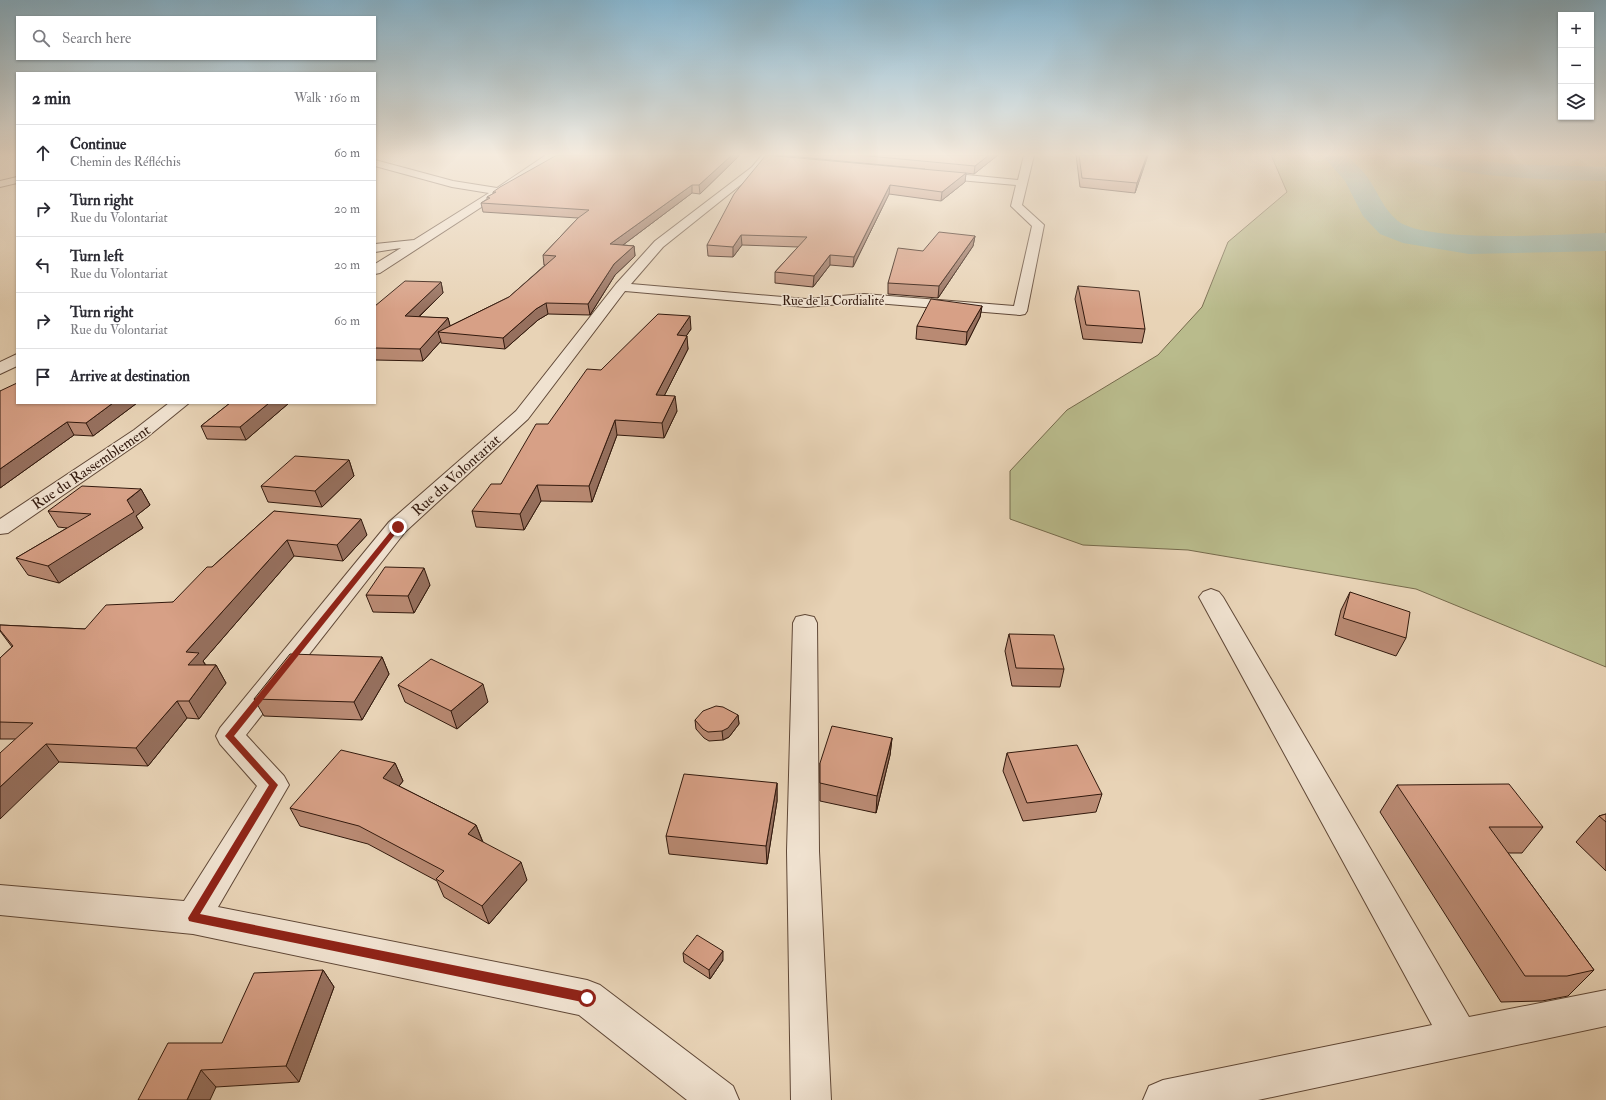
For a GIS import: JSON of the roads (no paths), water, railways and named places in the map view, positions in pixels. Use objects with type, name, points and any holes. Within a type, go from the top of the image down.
[{"type":"street","points":[[376,269],[475,206]]},
{"type":"street","name":"Rue du Volontariat","points":[[193,918],[274,785],[230,736],[398,527],[522,414],[620,287],[659,244],[708,206]]},
{"type":"street","name":"Rue de la Cordialité","points":[[620,287],[806,303],[864,298],[1020,311],[1038,225],[1016,206]]},
{"type":"street","points":[[376,248],[418,242]]},
{"type":"street","points":[[0,369],[16,360]]},
{"type":"street","name":"Rue du Rassemblement","points":[[0,528],[140,434],[179,404]]},
{"type":"street","points":[[1211,597],[1460,1038]]},
{"type":"street","points":[[805,623],[803,851],[811,1100]]},
{"type":"street","points":[[0,900],[193,918],[587,998],[719,1100]]},
{"type":"street","points":[[1163,1100],[1606,1008]]},
{"type":"waterway","points":[[1370,206],[1390,228],[1413,237],[1469,245],[1606,242]]}]
